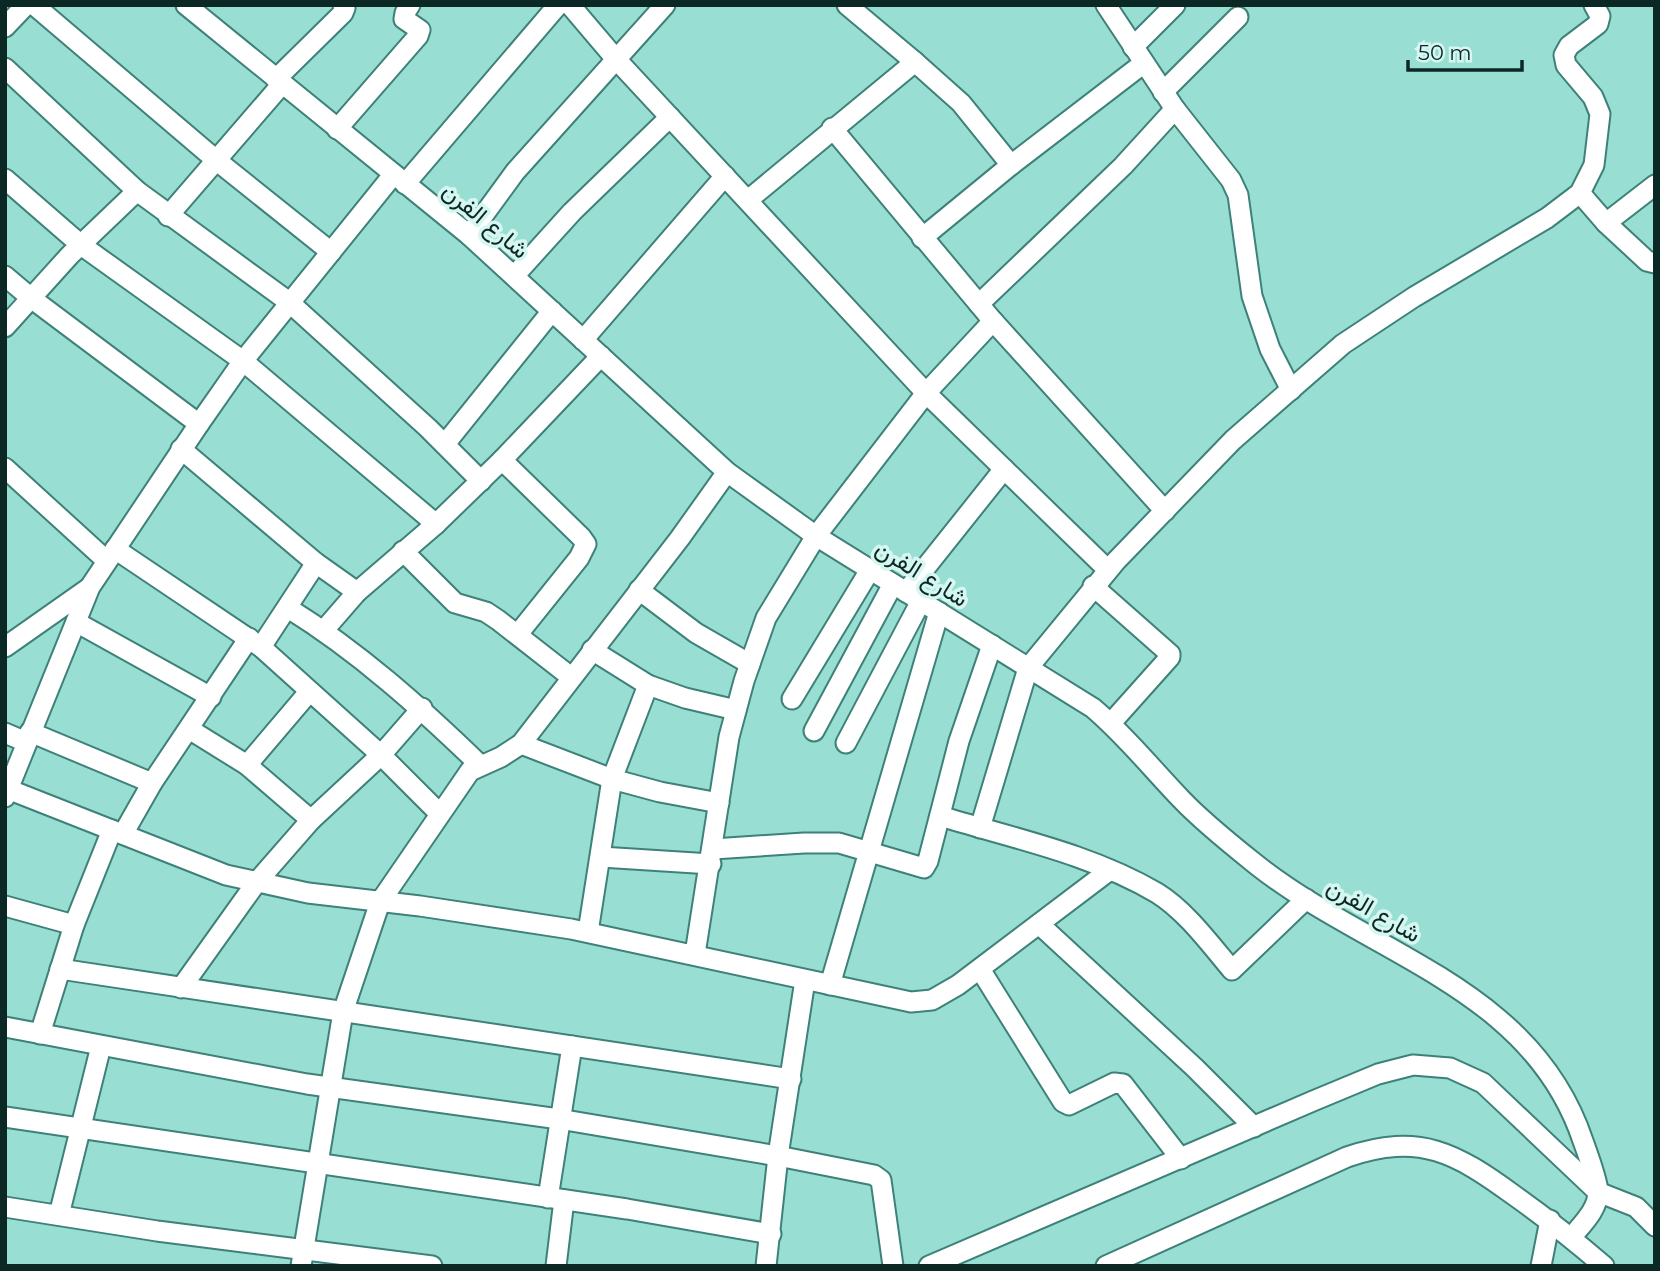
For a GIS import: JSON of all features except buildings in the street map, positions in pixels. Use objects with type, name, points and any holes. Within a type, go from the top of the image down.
[{"type":"street","points":[[5,27],[26,5]]},
{"type":"street","points":[[34,5],[216,160],[331,252]]},
{"type":"street","name":"شارع الفرن","points":[[186,5],[468,235],[727,472],[816,536],[1074,695],[1111,723],[1184,803],[1257,865],[1306,899],[1468,995],[1511,1029],[1542,1063],[1566,1101],[1581,1135],[1598,1192]]},
{"type":"street","points":[[168,216],[279,82],[342,13],[345,8],[343,5]]},
{"type":"street","points":[[337,129],[420,34],[418,29],[404,19],[411,5]]},
{"type":"street","points":[[558,5],[331,252],[243,361],[198,424],[90,587],[6,791],[226,875],[256,883],[588,932],[911,1002],[932,1000],[958,985],[1110,870]]},
{"type":"street","points":[[570,5],[615,58],[926,393],[1108,570]]},
{"type":"street","points":[[468,235],[514,172],[665,5]]},
{"type":"street","points":[[846,5],[915,62],[973,116],[1011,165]]},
{"type":"street","points":[[1106,5],[1175,109],[1231,180],[1238,195],[1252,296],[1270,349],[1291,390]]},
{"type":"street","points":[[922,238],[1138,55],[1175,5]]},
{"type":"street","points":[[980,828],[1027,668],[1108,570],[1233,440],[1343,344],[1535,225],[1580,193],[1594,165],[1600,114],[1593,97],[1566,65],[1564,55],[1569,46],[1598,24],[1600,16],[1594,5]]},
{"type":"street","points":[[1163,92],[1238,17]]},
{"type":"street","points":[[748,200],[915,62]]},
{"type":"street","points":[[5,68],[137,191],[289,302],[445,444],[481,481]]},
{"type":"street","points":[[979,304],[1123,166],[1175,109]]},
{"type":"street","points":[[514,276],[572,212],[670,117]]},
{"type":"street","points":[[832,128],[993,321],[1164,511]]},
{"type":"street","points":[[583,340],[725,176]]},
{"type":"street","points":[[5,179],[81,245],[243,361],[436,524]]},
{"type":"street","points":[[1606,223],[1655,186]]},
{"type":"street","points":[[5,327],[81,245],[137,191]]},
{"type":"street","points":[[1580,193],[1606,223],[1647,261],[1655,263]]},
{"type":"street","points":[[6,277],[198,424]]},
{"type":"street","points":[[445,444],[552,311]]},
{"type":"street","points":[[695,954],[729,737],[766,618],[816,536],[926,393],[993,321]]},
{"type":"street","points":[[324,630],[358,592],[481,481],[601,356]]},
{"type":"street","points":[[181,449],[316,563],[358,592]]},
{"type":"street","points":[[502,460],[586,544],[579,558],[518,634]]},
{"type":"street","points":[[5,468],[111,555],[255,643],[381,755],[439,813]]},
{"type":"street","points":[[814,731],[907,592],[1004,469]]},
{"type":"street","points":[[301,1258],[343,1012],[380,902],[470,771],[501,757],[521,744],[680,538],[727,472]]},
{"type":"street","points":[[403,551],[454,603],[486,612],[571,677]]},
{"type":"street","points":[[40,1034],[74,925],[117,832],[211,697],[288,608],[316,563]]},
{"type":"street","points":[[792,699],[870,570]]},
{"type":"street","points":[[1093,586],[1170,654],[1111,723]]},
{"type":"street","points":[[5,647],[90,587]]},
{"type":"street","points":[[639,590],[695,633],[750,664]]},
{"type":"street","points":[[846,743],[907,592]]},
{"type":"street","points":[[288,608],[324,630],[422,708],[480,765]]},
{"type":"street","points":[[830,985],[939,612]]},
{"type":"street","points":[[76,622],[211,697]]},
{"type":"street","points":[[601,857],[712,856],[826,842],[924,868],[959,741],[992,645]]},
{"type":"street","points":[[592,650],[648,685],[685,698],[736,710]]},
{"type":"street","points":[[588,932],[612,779],[648,685]]},
{"type":"street","points":[[247,765],[309,692]]},
{"type":"street","points":[[181,988],[256,883],[311,820],[381,755],[422,708]]},
{"type":"street","points":[[189,729],[247,765],[311,820]]},
{"type":"street","points":[[5,733],[28,737],[152,783]]},
{"type":"street","points":[[521,744],[612,779],[660,792],[719,803]]},
{"type":"street","points":[[940,816],[1076,857],[1110,870],[1158,894],[1190,923],[1232,970],[1306,899]]},
{"type":"street","points":[[5,906],[74,925]]},
{"type":"street","points":[[1039,924],[1254,1127]]},
{"type":"street","points":[[60,969],[791,1079]]},
{"type":"street","points":[[980,969],[1063,1102],[1069,1105],[1114,1083],[1123,1084],[1181,1158]]},
{"type":"street","points":[[766,1266],[778,1156],[805,980]]},
{"type":"street","points":[[5,1027],[331,1087],[559,1119],[778,1156],[879,1177],[893,1266]]},
{"type":"street","points":[[59,1216],[101,1046]]},
{"type":"street","points":[[556,1266],[559,1119],[572,1046]]},
{"type":"street","points":[[929,1266],[1395,1069],[1432,1065],[1450,1068],[1475,1079],[1497,1095],[1598,1192],[1636,1207],[1655,1226]]},
{"type":"street","points":[[5,1117],[556,1199],[771,1234]]},
{"type":"street","points":[[1106,1266],[1347,1157],[1393,1146],[1416,1146],[1440,1151],[1482,1171],[1550,1220],[1604,1266]]},
{"type":"street","points":[[1571,1238],[1592,1211],[1598,1192]]},
{"type":"street","points":[[5,1207],[157,1231],[301,1258],[432,1266]]},
{"type":"street","points":[[1541,1266],[1550,1220]]}]
